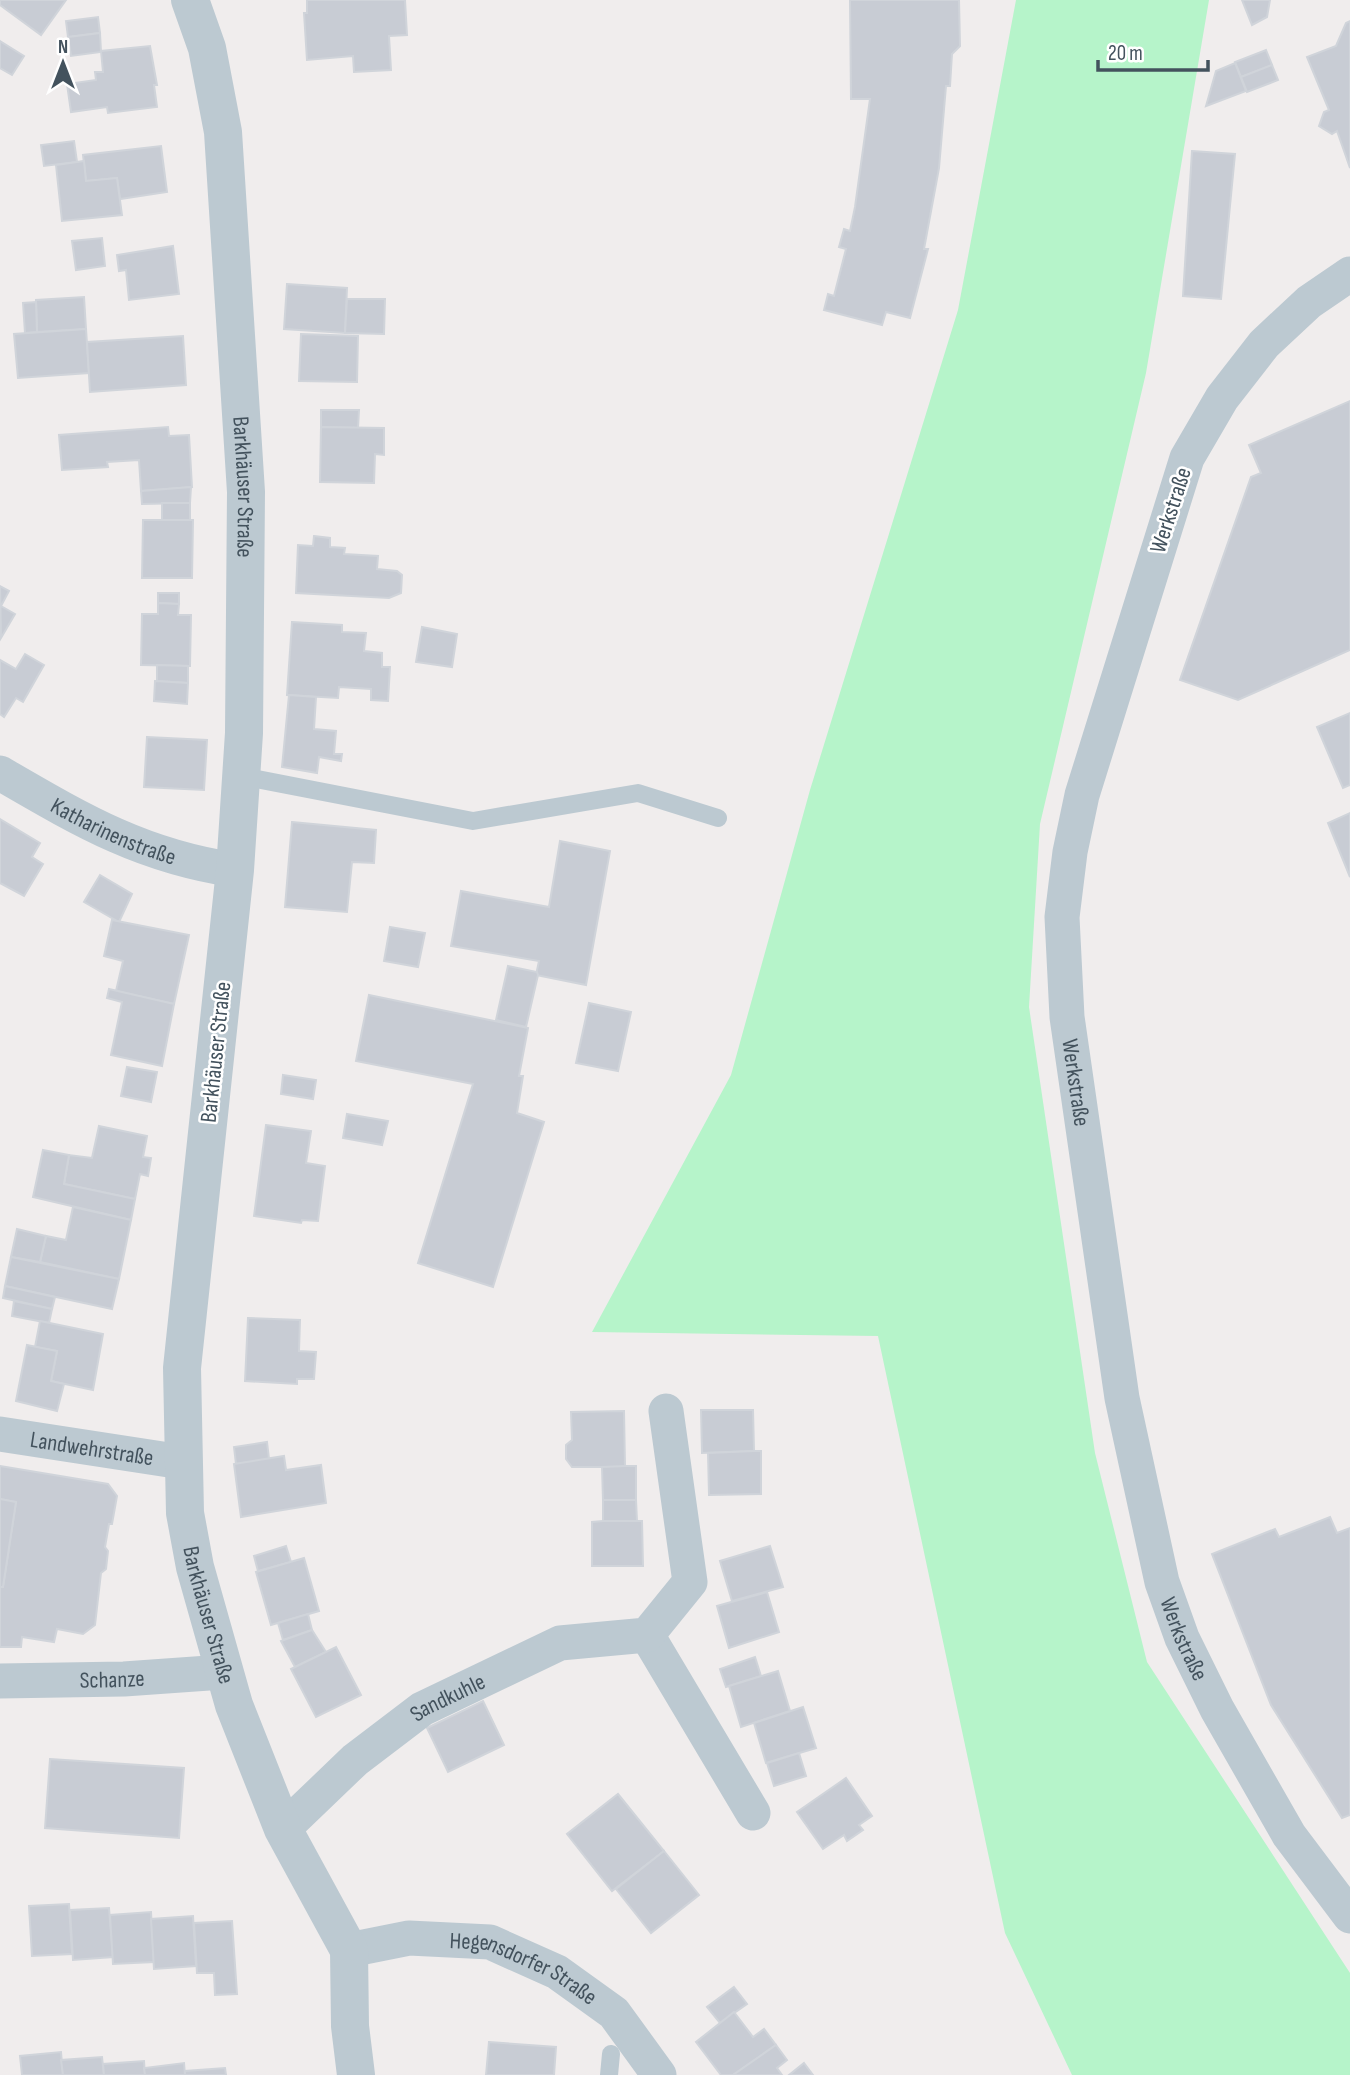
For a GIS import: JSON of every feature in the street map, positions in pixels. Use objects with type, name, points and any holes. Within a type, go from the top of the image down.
[{"type":"street","name":"Barkhäuser Straße","points":[[190,0],[207,48],[223,132],[246,492],[244,733],[235,870],[182,1368],[185,1513],[195,1567],[223,1672],[283,1829],[349,1950],[350,2026],[356,2075]]},
{"type":"street","name":"Werkstraße","points":[[1350,274],[1309,302],[1264,344],[1222,398],[1187,458],[1082,795],[1065,891],[1062,965],[1078,1098],[1122,1398],[1162,1582],[1182,1638],[1217,1709],[1289,1835],[1350,1916]]},
{"type":"street","name":"Katharinenstraße","points":[[0,773],[131,845],[169,858],[235,870]]},
{"type":"street","points":[[666,1411],[690,1582],[647,1635],[753,1813]]},
{"type":"street","name":"Landwehrstraße","points":[[0,1434],[182,1462]]},
{"type":"street","name":"Sandkuhle","points":[[283,1829],[355,1760],[422,1709],[560,1643],[647,1635]]},
{"type":"street","name":"Schanze","points":[[0,1681],[124,1679],[223,1672]]},
{"type":"street","name":"Hegensdorfer Straße","points":[[349,1950],[409,1938],[490,1942],[557,1972],[614,2013],[659,2075]]},
{"type":"lane","points":[[241,776],[473,821],[638,793],[718,818]]},
{"type":"lane","points":[[609,2075],[611,2054]]},
{"type":"green space","points":[[1016,0],[1209,0],[1146,373],[1040,824],[1029,1007],[1095,1453],[1147,1662],[1350,1973],[1350,2075],[1072,2075],[1005,1933],[878,1336],[592,1332],[731,1075],[810,790],[958,310]]},
{"type":"building","points":[[0,0],[66,0],[41,35],[0,5]]},
{"type":"building","points":[[307,0],[405,0],[407,35],[389,36],[391,70],[354,72],[353,56],[307,60],[304,13],[307,13]]},
{"type":"building","points":[[850,0],[959,0],[960,46],[952,54],[950,86],[946,86],[939,168],[924,249],[928,249],[910,318],[886,312],[882,325],[824,310],[828,294],[834,296],[846,249],[839,247],[844,229],[850,231],[870,99],[851,99]]},
{"type":"building","points":[[1242,0],[1270,0],[1267,17],[1252,25]]},
{"type":"building","points":[[98,17],[100,33],[68,37],[66,21]]},
{"type":"building","points":[[1350,21],[1350,168],[1337,131],[1332,134],[1319,126],[1324,112],[1329,110],[1307,57],[1336,46],[1346,23]]},
{"type":"building","points":[[100,33],[101,52],[71,56],[68,37]]},
{"type":"building","points":[[0,41],[24,56],[12,75],[0,68]]},
{"type":"building","points":[[150,46],[157,85],[154,85],[157,107],[108,113],[107,107],[71,112],[67,84],[96,80],[95,72],[103,72],[101,51]]},
{"type":"building","points":[[1266,50],[1272,65],[1241,77],[1235,62]]},
{"type":"building","points":[[1235,63],[1246,91],[1206,106],[1216,71]]},
{"type":"building","points":[[1272,65],[1278,80],[1247,92],[1241,77]]},
{"type":"building","points":[[74,141],[77,162],[44,166],[41,145]]},
{"type":"building","points":[[161,146],[167,192],[120,199],[117,178],[86,181],[83,155]]},
{"type":"building","points":[[1192,151],[1235,154],[1221,299],[1183,296]]},
{"type":"building","points":[[84,161],[86,181],[117,178],[122,215],[62,221],[56,165]]},
{"type":"building","points":[[102,238],[105,266],[76,270],[72,241]]},
{"type":"building","points":[[173,246],[179,294],[129,300],[126,270],[119,271],[117,255]]},
{"type":"building","points":[[287,284],[347,288],[345,333],[284,329]]},
{"type":"building","points":[[84,297],[86,329],[37,332],[36,300]]},
{"type":"building","points":[[347,299],[385,299],[384,334],[345,333]]},
{"type":"building","points":[[36,302],[37,332],[25,333],[23,303]]},
{"type":"building","points":[[86,329],[89,373],[18,378],[14,334]]},
{"type":"building","points":[[301,334],[358,336],[357,382],[299,381]]},
{"type":"building","points":[[183,336],[186,385],[90,392],[87,342]]},
{"type":"building","points":[[1350,401],[1350,650],[1238,700],[1180,680],[1251,477],[1261,473],[1249,445]]},
{"type":"building","points":[[321,410],[359,410],[358,428],[321,427]]},
{"type":"building","points":[[168,427],[169,436],[189,435],[192,487],[141,491],[139,460],[107,462],[108,467],[62,470],[59,435]]},
{"type":"building","points":[[321,427],[384,428],[384,455],[375,454],[374,483],[320,482]]},
{"type":"building","points":[[191,487],[190,503],[142,504],[141,491]]},
{"type":"building","points":[[162,503],[190,503],[190,520],[162,520]]},
{"type":"building","points":[[143,520],[193,520],[192,578],[142,578]]},
{"type":"building","points":[[314,536],[330,538],[330,547],[345,548],[344,554],[378,556],[377,569],[397,571],[402,575],[401,593],[389,598],[296,593],[298,545],[313,546]]},
{"type":"building","points":[[0,586],[9,591],[1,606],[15,614],[1,638]]},
{"type":"building","points":[[158,593],[179,593],[179,604],[158,603]]},
{"type":"building","points":[[158,603],[179,604],[178,615],[191,615],[190,666],[141,665],[142,614],[158,614]]},
{"type":"building","points":[[292,622],[342,625],[342,632],[366,633],[364,651],[382,653],[382,667],[390,667],[388,701],[371,700],[371,689],[339,687],[338,698],[287,695]]},
{"type":"building","points":[[422,627],[457,634],[452,667],[416,662]]},
{"type":"building","points":[[25,654],[44,665],[23,702],[16,698],[4,717],[0,714],[0,660],[16,669]]},
{"type":"building","points":[[157,665],[188,666],[188,683],[157,681]]},
{"type":"building","points":[[155,681],[188,683],[187,704],[154,701]]},
{"type":"building","points":[[289,695],[316,697],[314,729],[336,731],[334,754],[342,754],[341,761],[319,757],[317,773],[282,767]]},
{"type":"building","points":[[1350,713],[1350,785],[1343,788],[1317,727]]},
{"type":"building","points":[[147,737],[207,740],[204,790],[144,787]]},
{"type":"building","points":[[1350,813],[1350,877],[1328,823]]},
{"type":"building","points":[[0,819],[40,843],[32,857],[43,864],[24,896],[0,883]]},
{"type":"building","points":[[292,822],[376,830],[374,863],[352,862],[347,912],[285,907]]},
{"type":"building","points":[[560,841],[610,851],[586,985],[536,975],[539,961],[451,946],[461,891],[549,907]]},
{"type":"building","points":[[100,875],[132,894],[119,922],[84,902]]},
{"type":"building","points":[[112,920],[189,935],[174,1004],[116,991],[123,961],[104,956]]},
{"type":"building","points":[[390,927],[425,933],[418,967],[384,961]]},
{"type":"building","points":[[508,966],[537,972],[538,975],[526,1027],[496,1020]]},
{"type":"building","points":[[109,989],[174,1004],[162,1066],[111,1055],[122,1002],[107,998]]},
{"type":"building","points":[[369,995],[528,1028],[519,1076],[523,1076],[517,1113],[544,1122],[493,1287],[418,1263],[473,1084],[356,1061]]},
{"type":"building","points":[[589,1003],[631,1012],[618,1071],[576,1063]]},
{"type":"building","points":[[127,1067],[157,1072],[151,1102],[121,1096]]},
{"type":"building","points":[[283,1075],[316,1080],[313,1099],[281,1094]]},
{"type":"building","points":[[347,1114],[388,1121],[382,1145],[343,1138]]},
{"type":"building","points":[[266,1125],[311,1131],[306,1163],[325,1166],[318,1221],[302,1220],[301,1223],[254,1216]]},
{"type":"building","points":[[99,1126],[147,1136],[143,1157],[151,1158],[148,1176],[140,1174],[135,1199],[64,1184],[69,1155],[92,1158]]},
{"type":"building","points":[[43,1150],[69,1155],[64,1184],[135,1199],[131,1220],[33,1197]]},
{"type":"building","points":[[73,1207],[131,1220],[119,1279],[40,1262],[46,1236],[66,1240]]},
{"type":"building","points":[[17,1229],[46,1236],[40,1262],[11,1257]]},
{"type":"building","points":[[11,1257],[119,1279],[112,1309],[5,1286]]},
{"type":"building","points":[[5,1286],[55,1297],[52,1309],[3,1298]]},
{"type":"building","points":[[14,1301],[52,1309],[49,1323],[12,1316]]},
{"type":"building","points":[[248,1318],[300,1320],[299,1351],[316,1352],[314,1379],[297,1379],[297,1384],[245,1381]]},
{"type":"building","points":[[40,1321],[103,1334],[93,1390],[51,1381],[57,1351],[35,1347]]},
{"type":"building","points":[[27,1345],[57,1351],[51,1381],[64,1384],[57,1411],[16,1401]]},
{"type":"building","points":[[701,1410],[753,1410],[754,1451],[702,1453]]},
{"type":"building","points":[[624,1411],[625,1467],[572,1467],[566,1459],[566,1445],[572,1440],[571,1412]]},
{"type":"building","points":[[267,1442],[269,1459],[236,1464],[234,1447]]},
{"type":"building","points":[[761,1451],[761,1494],[709,1495],[708,1453]]},
{"type":"building","points":[[284,1456],[286,1470],[321,1465],[326,1503],[241,1517],[234,1464]]},
{"type":"building","points":[[0,1466],[108,1484],[117,1496],[105,1547],[108,1551],[106,1569],[101,1573],[95,1625],[83,1634],[57,1629],[54,1642],[22,1637],[21,1647],[0,1647],[0,1587],[3,1587],[16,1502],[0,1499]]},
{"type":"building","points":[[636,1466],[636,1500],[603,1500],[602,1467]]},
{"type":"building","points":[[0,1499],[16,1502],[3,1587],[0,1587]]},
{"type":"building","points":[[603,1500],[636,1500],[637,1521],[603,1521]]},
{"type":"building","points":[[1330,1517],[1337,1533],[1350,1528],[1350,1815],[1342,1818],[1271,1705],[1212,1554],[1275,1529],[1279,1537]]},
{"type":"building","points":[[642,1521],[643,1566],[592,1566],[592,1522]]},
{"type":"building","points":[[286,1546],[291,1562],[258,1571],[254,1556]]},
{"type":"building","points":[[770,1546],[783,1587],[732,1601],[720,1561]]},
{"type":"building","points":[[304,1558],[319,1611],[271,1625],[256,1572]]},
{"type":"building","points":[[767,1592],[779,1632],[729,1648],[717,1606]]},
{"type":"building","points":[[308,1614],[312,1630],[283,1640],[278,1623]]},
{"type":"building","points":[[312,1630],[326,1652],[295,1667],[281,1641]]},
{"type":"building","points":[[336,1647],[361,1695],[316,1717],[291,1669]]},
{"type":"building","points":[[755,1657],[761,1676],[726,1687],[720,1669]]},
{"type":"building","points":[[778,1671],[790,1711],[741,1727],[729,1686]]},
{"type":"building","points":[[483,1701],[504,1745],[448,1772],[427,1728]]},
{"type":"building","points":[[803,1707],[816,1748],[766,1763],[754,1723]]},
{"type":"building","points":[[799,1753],[806,1776],[774,1786],[767,1763]]},
{"type":"building","points":[[50,1759],[184,1768],[179,1838],[45,1828]]},
{"type":"building","points":[[846,1778],[872,1816],[859,1825],[863,1830],[847,1841],[844,1835],[823,1849],[797,1812]]},
{"type":"building","points":[[618,1794],[664,1851],[612,1891],[567,1834]]},
{"type":"building","points":[[664,1851],[699,1895],[651,1933],[616,1889]]},
{"type":"building","points":[[69,1904],[72,1954],[32,1956],[29,1906]]},
{"type":"building","points":[[109,1908],[113,1957],[73,1960],[70,1910]]},
{"type":"building","points":[[151,1912],[154,1962],[113,1964],[110,1915]]},
{"type":"building","points":[[193,1916],[196,1966],[154,1969],[151,1919]]},
{"type":"building","points":[[232,1921],[237,1994],[215,1995],[214,1973],[197,1973],[194,1923]]},
{"type":"building","points":[[734,1987],[747,2004],[720,2023],[707,2007]]},
{"type":"building","points":[[734,2012],[753,2037],[764,2029],[776,2045],[733,2075],[721,2075],[696,2042]]},
{"type":"building","points":[[489,2042],[556,2047],[554,2075],[486,2075]]},
{"type":"building","points":[[776,2045],[787,2060],[777,2068],[782,2075],[733,2075]]},
{"type":"building","points":[[61,2052],[63,2075],[22,2075],[20,2056]]},
{"type":"building","points":[[102,2057],[104,2075],[63,2075],[61,2060]]},
{"type":"building","points":[[144,2061],[145,2075],[104,2075],[103,2064]]},
{"type":"building","points":[[184,2063],[185,2075],[145,2075],[144,2068]]},
{"type":"building","points":[[804,2063],[813,2075],[789,2075]]},
{"type":"building","points":[[225,2068],[226,2075],[185,2075],[185,2071]]}]
